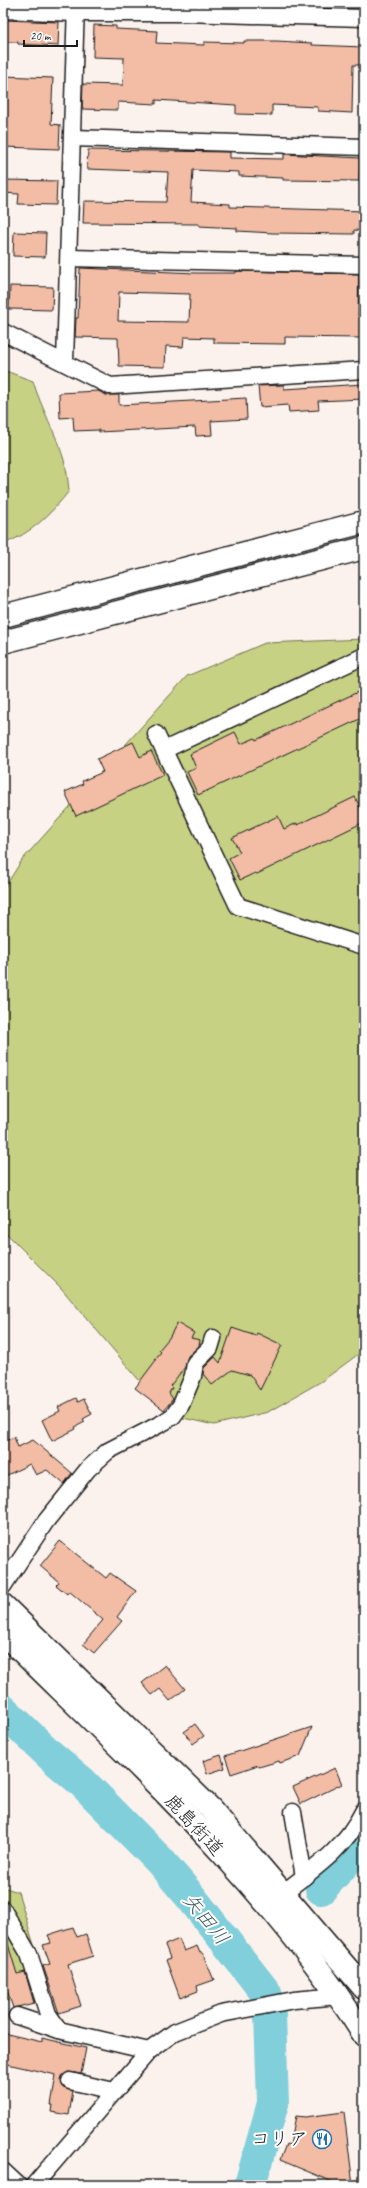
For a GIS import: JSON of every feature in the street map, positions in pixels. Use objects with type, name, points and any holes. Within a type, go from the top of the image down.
[{"type":"main road","points":[[3,616],[364,522]]},
{"type":"main road","points":[[3,642],[364,548]]},
{"type":"main road","points":[[3,1605],[210,1808],[284,1892],[364,1988]]},
{"type":"main road","name":"鹿島街道","points":[[3,1633],[199,1828],[267,1906],[339,1996],[364,2035]]},
{"type":"street","points":[[65,362],[76,8]]},
{"type":"street","points":[[3,10],[182,8],[364,18]]},
{"type":"street","points":[[72,138],[364,147]]},
{"type":"street","points":[[69,258],[364,265]]},
{"type":"street","points":[[3,332],[110,386],[364,370]]},
{"type":"street","points":[[164,750],[364,656]]},
{"type":"street","points":[[156,734],[238,906],[364,946]]},
{"type":"street","points":[[3,1586],[46,1521],[88,1469],[108,1451],[173,1416],[181,1405],[193,1376],[195,1363],[210,1348],[213,1338]]},
{"type":"street","points":[[284,1892],[330,1858],[356,1826],[364,1810]]},
{"type":"street","points":[[293,1812],[304,1877]]},
{"type":"street","points":[[3,1910],[29,1954],[48,2014],[59,2030]]},
{"type":"street","points":[[34,2185],[149,2050],[174,2032],[221,2014],[280,2003],[339,1996]]},
{"type":"street","points":[[17,2016],[59,2030],[149,2050]]},
{"type":"street","points":[[70,2081],[114,2091]]},
{"type":"street","points":[[3,2171],[18,2185]]},
{"type":"green space","points":[[3,370],[33,381],[64,460],[69,491],[55,508],[40,522],[23,535],[3,544]]},
{"type":"green space","points":[[364,639],[364,1350],[322,1381],[268,1412],[214,1425],[183,1418],[138,1379],[61,1288],[3,1230],[3,890],[22,860],[187,676],[265,643]]},
{"type":"green space","points":[[3,1887],[18,1892],[49,1995],[45,2018],[26,1988],[3,2004]]},
{"type":"building","points":[[3,20],[59,22],[58,46],[3,42]]},
{"type":"building","points":[[94,25],[116,26],[116,29],[157,31],[156,43],[204,45],[204,42],[244,43],[244,41],[277,41],[312,43],[312,45],[364,47],[364,65],[353,65],[352,113],[318,111],[318,107],[272,105],[272,115],[236,114],[236,105],[156,100],[156,104],[118,102],[118,110],[82,109],[83,84],[123,85],[124,58],[93,57]]},
{"type":"building","points":[[3,76],[53,78],[51,124],[60,125],[59,149],[3,147]]},
{"type":"building","points":[[88,150],[230,152],[230,158],[284,159],[284,154],[360,158],[359,181],[283,180],[283,178],[239,176],[239,172],[193,170],[191,202],[230,204],[230,207],[364,211],[364,231],[354,230],[354,234],[273,233],[237,231],[237,228],[199,226],[199,224],[83,223],[84,201],[166,202],[168,172],[87,169]]},
{"type":"building","points":[[3,180],[57,181],[56,205],[18,204],[19,194],[3,193]]},
{"type":"building","points":[[14,232],[46,233],[45,257],[13,256]]},
{"type":"building","points":[[80,268],[196,273],[236,273],[236,271],[359,274],[358,316],[362,316],[361,338],[285,337],[285,344],[214,343],[214,338],[184,337],[183,347],[166,346],[165,367],[119,366],[118,338],[75,337],[76,318],[78,318]],"holes":[[[119,292],[190,294],[189,322],[118,321]]]},
{"type":"building","points":[[10,286],[53,287],[52,310],[9,309]]},
{"type":"building","points":[[364,384],[364,399],[318,401],[319,410],[289,412],[288,405],[260,407],[258,386],[284,385],[284,389]]},
{"type":"building","points":[[98,391],[106,395],[119,395],[119,405],[246,398],[247,419],[211,421],[212,435],[196,436],[195,427],[99,432],[99,430],[74,431],[73,417],[60,418],[59,393]]},
{"type":"building","points":[[364,689],[364,717],[198,795],[187,772],[196,768],[190,754],[235,732],[241,744],[255,738],[256,740]]},
{"type":"building","points":[[133,742],[140,757],[151,751],[163,775],[76,816],[65,792],[83,784],[82,781],[103,772],[97,759]]},
{"type":"building","points":[[355,797],[364,815],[364,822],[257,874],[255,873],[240,880],[229,858],[240,852],[232,838],[278,816],[284,829],[297,823],[297,825]]},
{"type":"building","points":[[177,1323],[194,1333],[191,1338],[200,1340],[199,1346],[188,1356],[185,1367],[170,1386],[172,1388],[169,1393],[173,1399],[164,1410],[135,1388],[156,1360],[155,1359],[161,1352],[159,1350],[169,1338]]},
{"type":"building","points":[[232,1328],[256,1336],[257,1333],[282,1345],[260,1390],[250,1375],[232,1370],[212,1385],[203,1374],[204,1368],[215,1357],[220,1363]]},
{"type":"building","points":[[76,1398],[78,1402],[84,1399],[92,1414],[83,1419],[85,1422],[75,1427],[76,1429],[52,1441],[42,1420],[60,1411],[58,1407]]},
{"type":"building","points":[[14,1437],[18,1447],[33,1440],[72,1473],[64,1484],[47,1470],[36,1475],[30,1464],[3,1477],[3,1442]]},
{"type":"building","points":[[60,1541],[106,1578],[110,1573],[136,1591],[117,1617],[122,1621],[94,1653],[83,1644],[103,1620],[69,1591],[67,1594],[56,1585],[59,1582],[40,1566]]},
{"type":"building","points":[[165,1665],[185,1689],[170,1701],[160,1689],[152,1695],[142,1683]]},
{"type":"building","points":[[195,1724],[204,1736],[193,1744],[184,1732]]},
{"type":"building","points":[[312,1727],[300,1756],[280,1763],[279,1761],[259,1767],[258,1765],[231,1774],[225,1756]]},
{"type":"building","points":[[221,1755],[225,1768],[207,1774],[203,1761]]},
{"type":"building","points":[[335,1768],[342,1784],[301,1804],[293,1787]]},
{"type":"building","points":[[73,1927],[77,1937],[86,1934],[93,1956],[68,1964],[81,2006],[59,2013],[43,1966],[50,1964],[43,1945],[51,1943],[48,1935]]},
{"type":"building","points":[[179,1939],[184,1951],[197,1946],[200,1953],[202,1952],[214,1980],[197,1986],[198,1991],[180,1998],[166,1960],[170,1958],[165,1945]]},
{"type":"building","points":[[3,1941],[7,1941],[17,1974],[25,1972],[34,2003],[13,2008],[3,1978]]},
{"type":"building","points":[[3,2033],[42,2042],[42,2038],[86,2048],[81,2074],[68,2072],[61,2079],[63,2088],[73,2091],[69,2115],[52,2112],[53,2105],[51,2105],[56,2075],[3,2063]]},
{"type":"building","points":[[344,2112],[353,2185],[340,2185],[280,2160],[286,2144],[290,2145],[296,2116],[305,2117]]},
{"type":"waterway","name":"矢田川","points":[[3,1710],[50,1755],[82,1782],[160,1861],[190,1896],[266,1993],[270,2015],[273,2103],[250,2185]]},
{"type":"waterway","points":[[321,1889],[356,1851],[364,1840]]},
{"type":"place","name":"コリア","points":[[322,2139]]}]
